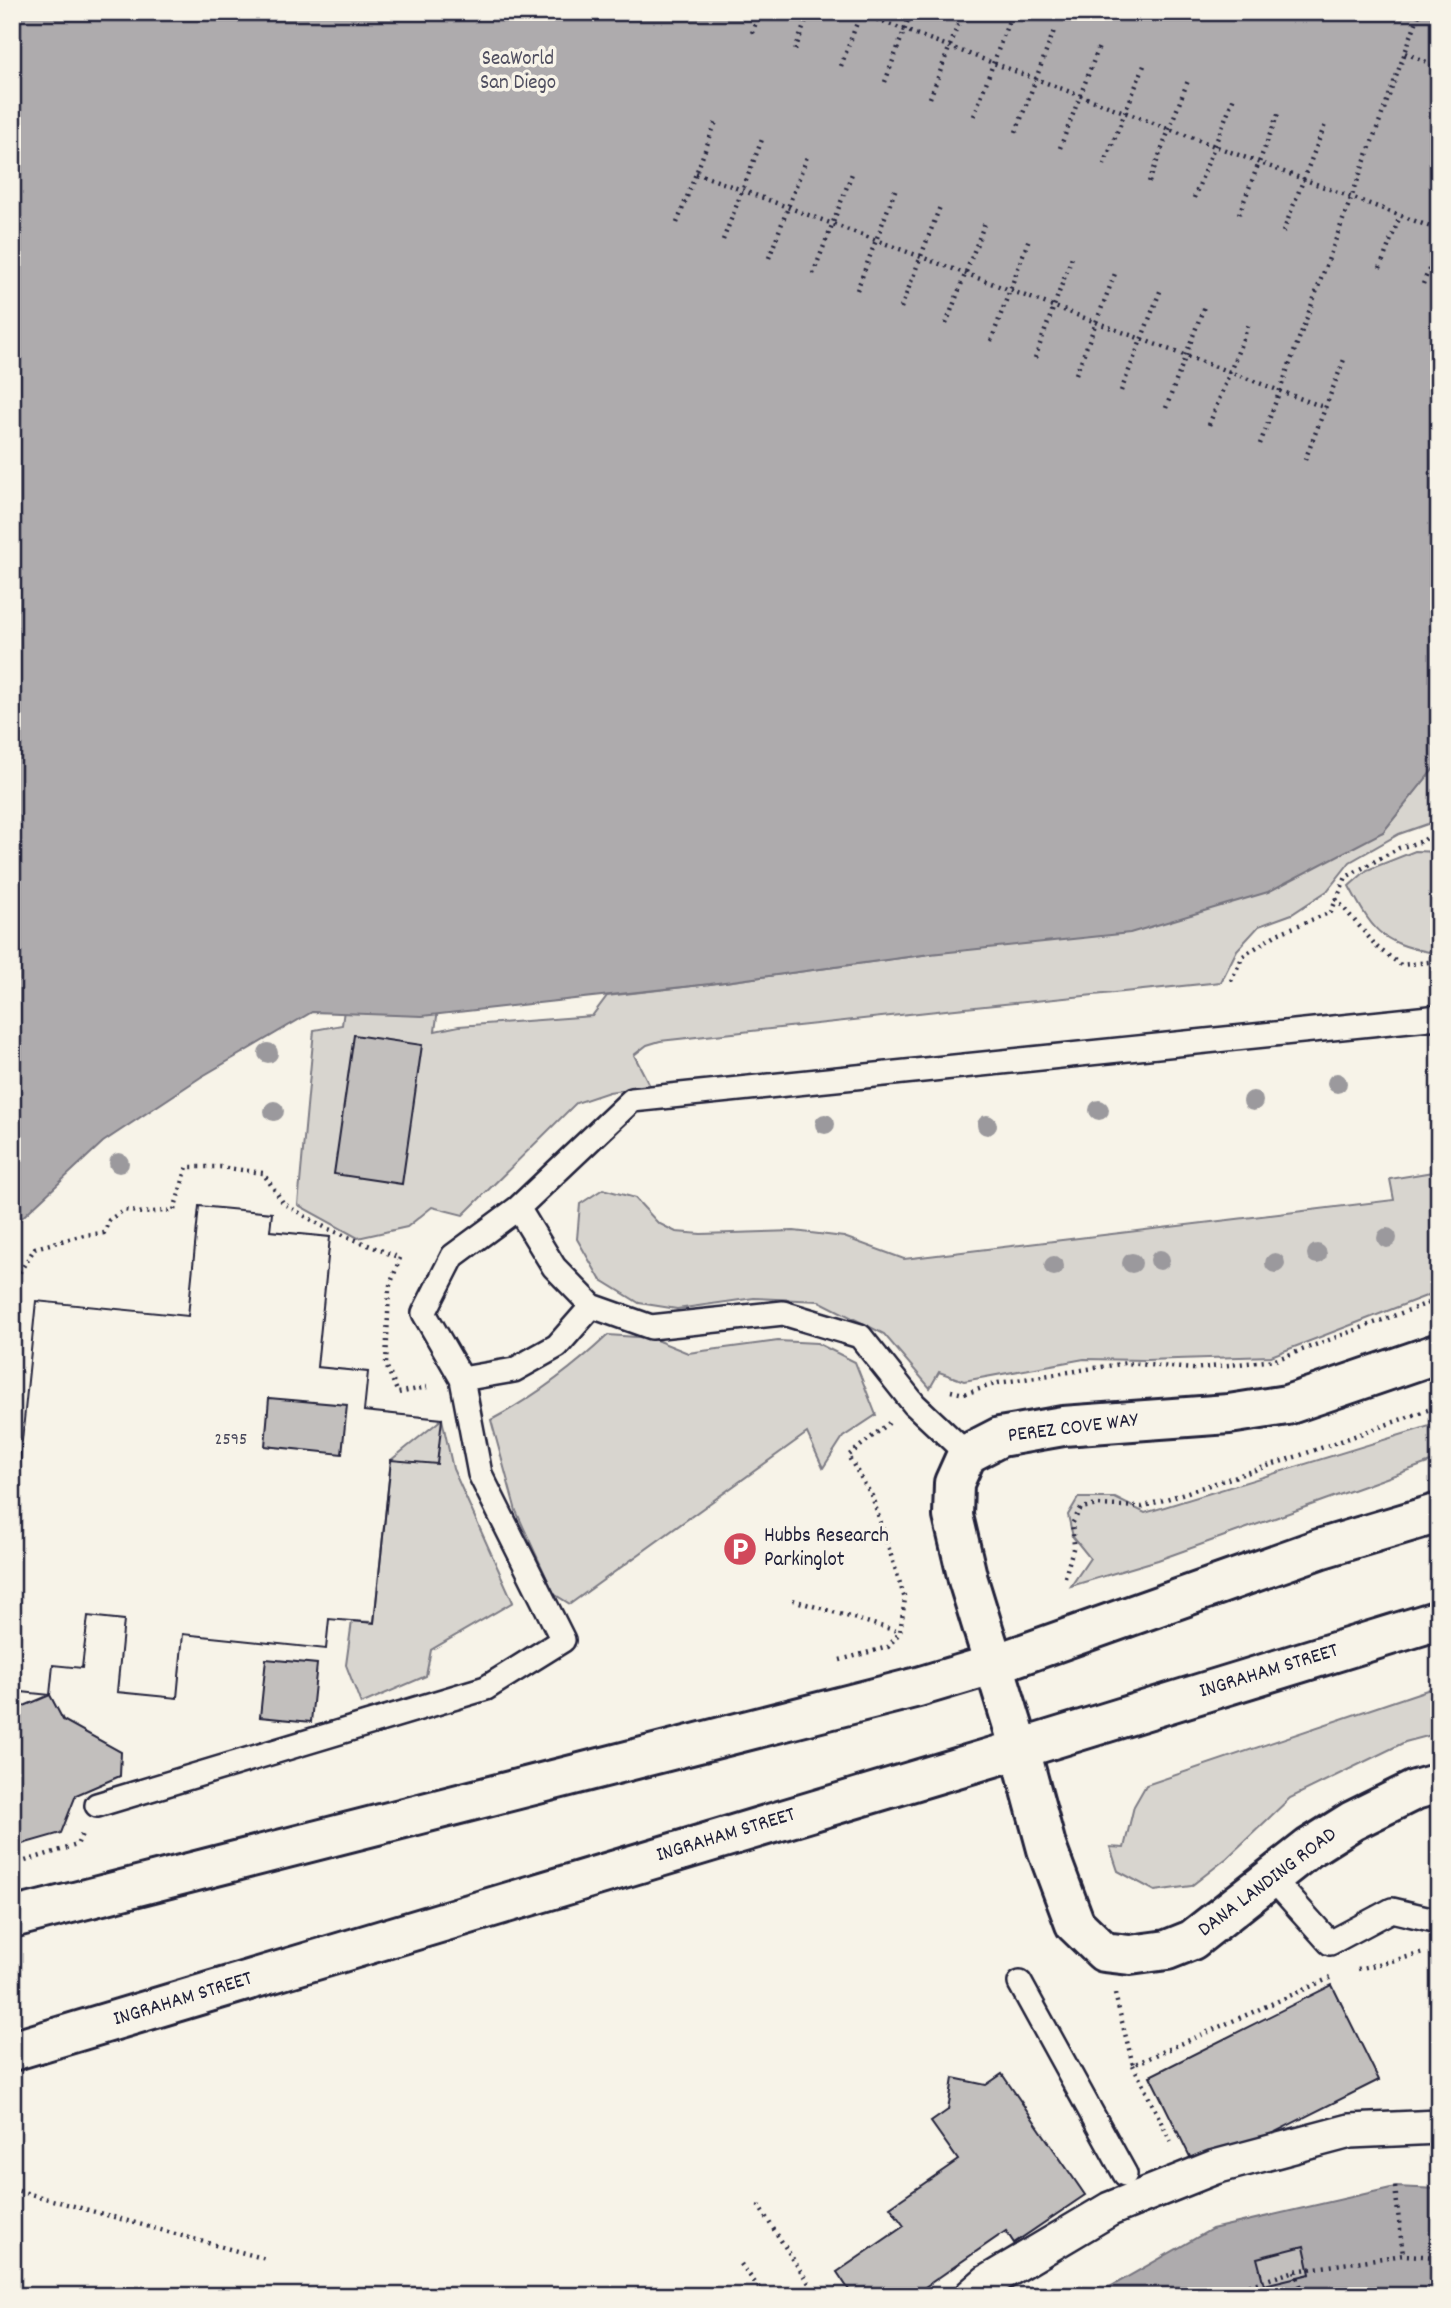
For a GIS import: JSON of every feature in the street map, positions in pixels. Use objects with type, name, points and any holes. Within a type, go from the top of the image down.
[{"type":"main road","name":"PEREZ COVE WAY","points":[[967,1454],[1000,1437],[1063,1426],[1229,1414],[1287,1405],[1439,1353]]},
{"type":"main road","points":[[967,1454],[954,1483],[953,1516],[968,1580],[1020,1749],[1040,1830],[1075,1924],[1104,1952]]},
{"type":"main road","points":[[12,1918],[918,1688],[995,1664],[1319,1549],[1439,1513]]},
{"type":"main road","name":"INGRAHAM STREET","points":[[12,2051],[1020,1749],[1439,1620]]},
{"type":"main road","name":"DANA LANDING ROAD","points":[[1104,1952],[1130,1955],[1167,1950],[1192,1940],[1309,1848],[1352,1821],[1415,1790],[1439,1783]]},
{"type":"street","points":[[971,2296],[987,2282],[1110,2209],[1215,2167],[1350,2132],[1439,2127]]},
{"type":"lane","points":[[97,1805],[486,1688],[564,1640],[480,1474],[462,1379],[424,1313],[453,1256],[518,1209],[632,1100],[1439,1017]]},
{"type":"lane","points":[[518,1209],[554,1267],[592,1306],[651,1327],[783,1313],[860,1336],[914,1404],[967,1454]]},
{"type":"lane","points":[[462,1379],[514,1370],[557,1346],[592,1306]]},
{"type":"lane","points":[[1271,1877],[1330,1943],[1392,1910],[1439,1921]]},
{"type":"lane","points":[[1020,1983],[1125,2174]]},
{"type":"path","points":[[752,33],[760,12]]},
{"type":"path","points":[[795,50],[809,12]]},
{"type":"path","points":[[885,82],[911,12]]},
{"type":"path","points":[[930,98],[962,12]]},
{"type":"path","points":[[974,116],[1012,12]]},
{"type":"path","points":[[1260,444],[1420,12]]},
{"type":"path","points":[[841,66],[860,13],[1439,230]]},
{"type":"path","points":[[1016,132],[1055,28]]},
{"type":"path","points":[[1060,148],[1100,44]]},
{"type":"path","points":[[1405,53],[1439,66]]},
{"type":"path","points":[[1104,165],[1145,63]]},
{"type":"path","points":[[1149,182],[1189,78]]},
{"type":"path","points":[[1194,198],[1235,94]]},
{"type":"path","points":[[1239,214],[1279,111]]},
{"type":"path","points":[[677,223],[717,119]]},
{"type":"path","points":[[1283,232],[1326,122]]},
{"type":"path","points":[[723,240],[763,137]]},
{"type":"path","points":[[769,258],[808,154]]},
{"type":"path","points":[[813,274],[853,172]]},
{"type":"path","points":[[696,173],[1185,358],[1326,408]]},
{"type":"path","points":[[858,290],[896,188]]},
{"type":"path","points":[[901,308],[941,204]]},
{"type":"path","points":[[1380,268],[1400,216]]},
{"type":"path","points":[[946,324],[986,219]]},
{"type":"path","points":[[991,341],[1030,236]]},
{"type":"path","points":[[1423,284],[1439,245]]},
{"type":"path","points":[[1035,358],[1073,254]]},
{"type":"path","points":[[1076,374],[1115,271]]},
{"type":"path","points":[[1121,391],[1161,289]]},
{"type":"path","points":[[1166,408],[1205,304]]},
{"type":"path","points":[[1209,425],[1250,321]]},
{"type":"path","points":[[1306,460],[1345,357]]},
{"type":"path","points":[[1231,981],[1243,956],[1278,934],[1331,912],[1346,877],[1399,848],[1423,841],[1439,828]]},
{"type":"path","points":[[1336,899],[1386,953],[1401,965],[1429,962],[1439,977]]},
{"type":"path","points":[[12,1284],[35,1248],[84,1235],[104,1233],[109,1220],[124,1210],[143,1213],[174,1210],[187,1167],[220,1167],[263,1173],[284,1205],[326,1228],[400,1258],[389,1288],[386,1366],[398,1393],[462,1379]]},
{"type":"path","points":[[835,1662],[888,1647],[900,1632],[905,1599],[872,1496],[848,1456],[914,1404],[943,1390],[964,1394],[998,1383],[1115,1364],[1194,1369],[1275,1360],[1439,1299]]},
{"type":"path","points":[[1066,1577],[1074,1545],[1072,1524],[1081,1508],[1142,1507],[1439,1406]]},
{"type":"path","points":[[12,1459],[20,1464]]},
{"type":"path","points":[[793,1600],[900,1632]]},
{"type":"path","points":[[12,1865],[77,1845],[97,1805]]},
{"type":"path","points":[[1104,1952],[1133,2065],[1188,2177]]},
{"type":"path","points":[[1355,1970],[1432,1952]]},
{"type":"path","points":[[1133,2065],[1332,1977]]},
{"type":"path","points":[[1395,2188],[1403,2255]]},
{"type":"path","points":[[12,2189],[266,2259]]},
{"type":"path","points":[[758,2205],[817,2296]]},
{"type":"path","points":[[1216,2296],[1295,2271],[1403,2255],[1439,2257]]},
{"type":"path","points":[[741,2264],[765,2296]]},
{"type":"path","points":[[1295,2271],[1304,2296]]},
{"type":"green space","name":"SeaWorld San Diego","points":[[477,12],[574,12],[435,1031],[459,1026],[592,1016],[607,996],[930,954],[1383,832],[1439,762],[1439,820],[1399,834],[1350,862],[1327,891],[1292,914],[1259,926],[1237,950],[1221,982],[660,1041],[647,1045],[634,1055],[650,1086],[609,1092],[576,1103],[463,1215],[432,1207],[407,1227],[358,1238],[298,1205],[314,1030],[342,1025]]},
{"type":"green space","points":[[1415,851],[1439,852],[1439,945],[1429,952],[1399,944],[1379,931],[1364,913],[1349,886],[1367,870]]},
{"type":"green space","points":[[1439,1171],[1439,1291],[1271,1356],[1084,1359],[964,1381],[939,1372],[930,1388],[884,1334],[819,1301],[754,1298],[677,1309],[639,1303],[600,1279],[577,1239],[580,1204],[603,1189],[635,1198],[658,1223],[676,1232],[701,1234],[794,1231],[844,1237],[904,1259],[1394,1200],[1390,1179]]},
{"type":"green space","points":[[608,1335],[651,1338],[688,1353],[778,1341],[817,1343],[855,1362],[876,1415],[843,1437],[823,1468],[807,1433],[570,1604],[554,1594],[516,1511],[491,1420],[552,1382]]},
{"type":"green space","points":[[442,1419],[453,1469],[513,1602],[431,1650],[426,1676],[361,1704],[346,1665],[352,1621],[374,1622],[391,1460]]},
{"type":"green space","points":[[1439,1423],[1439,1459],[1158,1560],[1071,1586],[1090,1558],[1073,1537],[1068,1515],[1078,1498],[1115,1498],[1145,1513]]},
{"type":"green space","points":[[1439,1686],[1439,1733],[1405,1742],[1290,1798],[1227,1858],[1191,1886],[1155,1891],[1118,1871],[1110,1847],[1124,1848],[1134,1806],[1146,1785]]},
{"type":"shaded area","points":[[12,12],[1439,12],[1439,762],[1383,832],[1268,892],[1130,933],[930,954],[710,984],[422,1016],[312,1012],[201,1077],[103,1142],[12,1227]]},
{"type":"shaded area","points":[[1395,2187],[1439,2189],[1439,2296],[1094,2296],[1212,2229]]},
{"type":"building","points":[[354,1035],[422,1045],[402,1184],[334,1174]]},
{"type":"building","points":[[199,1206],[272,1213],[270,1231],[330,1237],[317,1367],[368,1372],[364,1411],[442,1419],[437,1464],[391,1460],[374,1623],[329,1619],[326,1649],[183,1634],[177,1698],[117,1692],[124,1620],[88,1616],[82,1668],[53,1665],[50,1695],[12,1691],[12,1490],[17,1490],[36,1301],[188,1316]],"holes":[[[269,1398],[347,1405],[342,1454],[265,1446]]]},
{"type":"building","points":[[199,1206],[272,1213],[270,1231],[330,1237],[317,1367],[368,1372],[364,1411],[442,1419],[437,1464],[391,1460],[374,1623],[329,1619],[326,1649],[183,1634],[177,1698],[117,1692],[124,1620],[88,1616],[82,1668],[53,1665],[50,1695],[12,1691],[12,1490],[17,1490],[36,1301],[188,1316]]},
{"type":"building","points":[[266,1659],[317,1664],[311,1722],[260,1717]]},
{"type":"building","points":[[50,1695],[63,1720],[121,1752],[120,1776],[76,1795],[61,1833],[12,1847],[12,1711]]},
{"type":"building","points":[[1332,1985],[1379,2080],[1197,2171],[1150,2076]]},
{"type":"building","points":[[1002,2074],[1085,2195],[1014,2243],[1006,2231],[912,2296],[853,2296],[837,2272],[904,2226],[890,2207],[958,2160],[931,2122],[948,2110],[953,2078],[986,2085]]},
{"type":"building","points":[[1304,2246],[1310,2274],[1264,2285],[1257,2258]]},
{"type":"place","name":"Hubbs Research Parkinglot","points":[[740,1549]]}]
